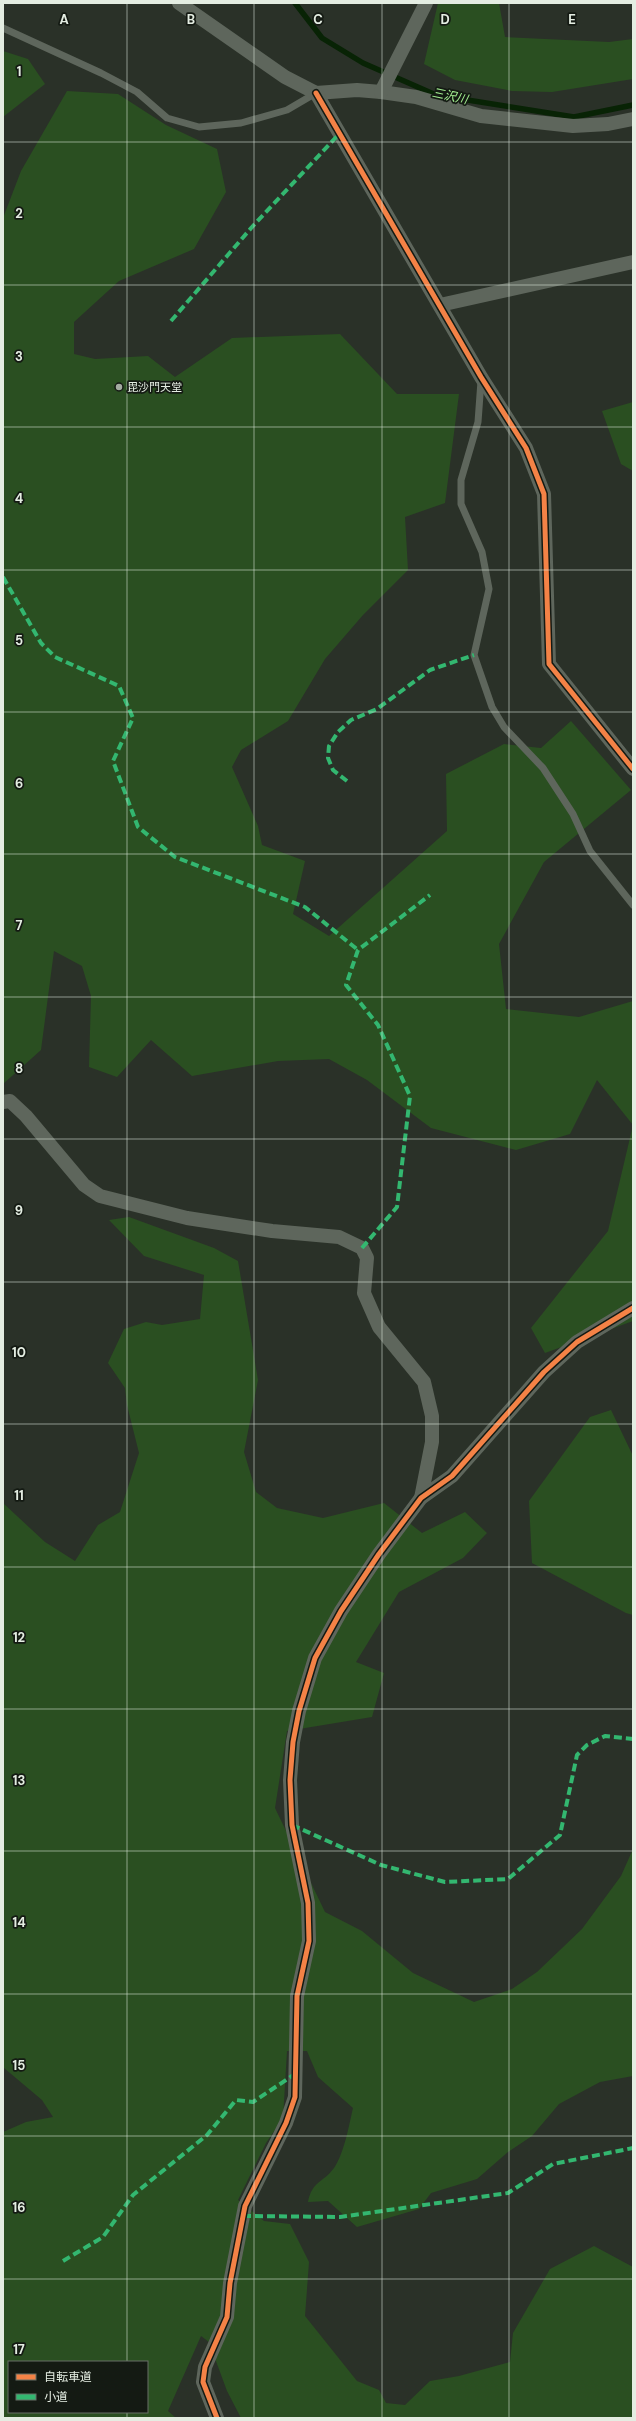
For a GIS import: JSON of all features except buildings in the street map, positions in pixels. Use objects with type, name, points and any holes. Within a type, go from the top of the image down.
[{"type":"street","points":[[179,3],[285,77],[316,93],[357,90],[382,92],[416,97],[480,116],[573,126],[608,124],[633,119]]},
{"type":"street","points":[[382,92],[426,3]]},
{"type":"street","points":[[316,93],[481,376],[526,448],[544,494],[549,664],[633,769]]},
{"type":"street","points":[[440,305],[633,262]]},
{"type":"street","points":[[3,1102],[10,1101],[26,1116],[84,1185],[100,1196],[188,1218],[272,1231],[339,1237],[362,1248],[367,1258],[364,1293],[370,1309],[379,1327],[424,1382],[432,1416],[432,1442],[421,1498]]},
{"type":"street","points":[[217,2418],[203,2382],[205,2367],[227,2317],[230,2283],[245,2206],[286,2123],[295,2096],[297,1996],[309,1941],[308,1903],[292,1825],[290,1787],[293,1742],[299,1711],[315,1658],[342,1611],[379,1554],[421,1498],[452,1476],[544,1372],[577,1342],[633,1308]]},
{"type":"lane","points":[[3,28],[137,92],[167,118],[199,127],[241,123],[287,110],[316,93]]},
{"type":"lane","points":[[481,376],[478,422],[461,480],[461,504],[482,552],[489,589],[474,655],[492,707],[504,727],[543,768],[573,814],[590,851],[633,905]]},
{"type":"green space","points":[[438,3],[499,3],[505,37],[609,42],[633,39],[633,79],[552,92],[512,91],[455,80],[424,64]]},
{"type":"green space","points":[[3,51],[28,59],[45,84],[3,117]]},
{"type":"green space","points":[[67,91],[118,94],[166,125],[217,149],[226,192],[194,249],[119,281],[74,322],[74,354],[95,359],[148,356],[175,377],[232,338],[340,334],[397,394],[459,394],[445,503],[405,517],[408,570],[363,615],[325,659],[288,721],[241,750],[232,767],[258,826],[262,845],[305,861],[293,914],[329,936],[447,831],[446,774],[504,744],[541,748],[571,721],[631,790],[544,862],[499,944],[506,1009],[579,1017],[633,1001],[633,1125],[597,1080],[570,1134],[516,1150],[431,1128],[367,1080],[329,1059],[278,1061],[192,1076],[151,1040],[117,1077],[89,1067],[91,996],[82,966],[54,951],[41,1050],[3,1084],[3,218],[21,171]]},
{"type":"green space","points":[[633,402],[633,471],[621,464],[602,411]]},
{"type":"green space","points":[[633,1125],[633,1321],[545,1353],[531,1328],[608,1231]]},
{"type":"green space","points":[[129,1217],[214,1248],[238,1261],[258,1380],[244,1452],[256,1492],[277,1508],[323,1518],[384,1503],[422,1533],[465,1512],[487,1533],[463,1558],[399,1592],[356,1662],[384,1673],[372,1717],[287,1731],[275,1808],[325,1912],[362,1931],[413,1973],[474,2002],[512,1989],[537,1972],[582,1929],[621,1876],[633,1849],[633,2076],[600,2082],[559,2104],[532,2136],[508,2152],[477,2179],[431,2193],[419,2209],[357,2227],[328,2201],[308,2202],[315,2186],[330,2173],[338,2162],[346,2139],[353,2108],[318,2077],[307,2051],[287,2051],[283,2118],[266,2143],[238,2200],[264,2221],[290,2224],[309,2262],[305,2316],[357,2381],[379,2390],[386,2403],[405,2405],[430,2381],[459,2376],[510,2362],[513,2333],[550,2269],[594,2246],[633,2267],[633,2418],[241,2418],[227,2391],[209,2342],[201,2336],[168,2411],[176,2418],[3,2418],[3,2132],[26,2122],[53,2117],[42,2100],[4,2068],[3,2062],[3,1503],[45,1542],[75,1561],[98,1525],[120,1512],[139,1453],[127,1405],[125,1388],[108,1363],[124,1329],[146,1322],[162,1325],[200,1319],[204,1275],[144,1256],[109,1220]]},
{"type":"green space","points":[[611,1410],[633,1456],[633,1615],[626,1613],[532,1563],[529,1501],[590,1417]]},
{"type":"waterway","name":"三沢川","points":[[295,3],[322,38],[363,63],[436,95],[574,117],[633,105]]},
{"type":"marked path","points":[[171,321],[252,227],[339,134]]},
{"type":"marked path","points":[[3,577],[41,643],[55,657],[119,686],[133,718],[113,761],[138,827],[175,857],[305,907],[358,950]]},
{"type":"marked path","points":[[347,781],[333,770],[328,758],[329,746],[338,732],[351,720],[377,709],[430,670],[474,655]]},
{"type":"marked path","points":[[362,1248],[397,1207],[410,1096],[378,1025],[346,985],[358,950],[430,895]]},
{"type":"marked path","points":[[292,1825],[381,1865],[445,1882],[508,1879],[560,1835],[577,1755],[587,1745],[605,1736],[633,1739]]},
{"type":"marked path","points":[[63,2261],[103,2237],[133,2195],[207,2135],[236,2100],[253,2102],[295,2074]]},
{"type":"marked path","points":[[243,2216],[340,2217],[508,2193],[553,2164],[633,2148]]},
{"type":"cycle path","points":[[316,93],[481,377],[526,448],[544,494],[549,664],[633,769]]},
{"type":"cycle path","points":[[217,2418],[203,2382],[205,2367],[227,2317],[230,2283],[245,2206],[286,2123],[295,2097],[297,1996],[309,1941],[308,1903],[292,1825],[290,1780],[293,1742],[299,1711],[315,1658],[341,1611],[379,1554],[421,1498],[452,1476],[544,1372],[577,1342],[633,1308]]},
{"type":"place","name":"毘沙門天堂","points":[[119,387]]}]
